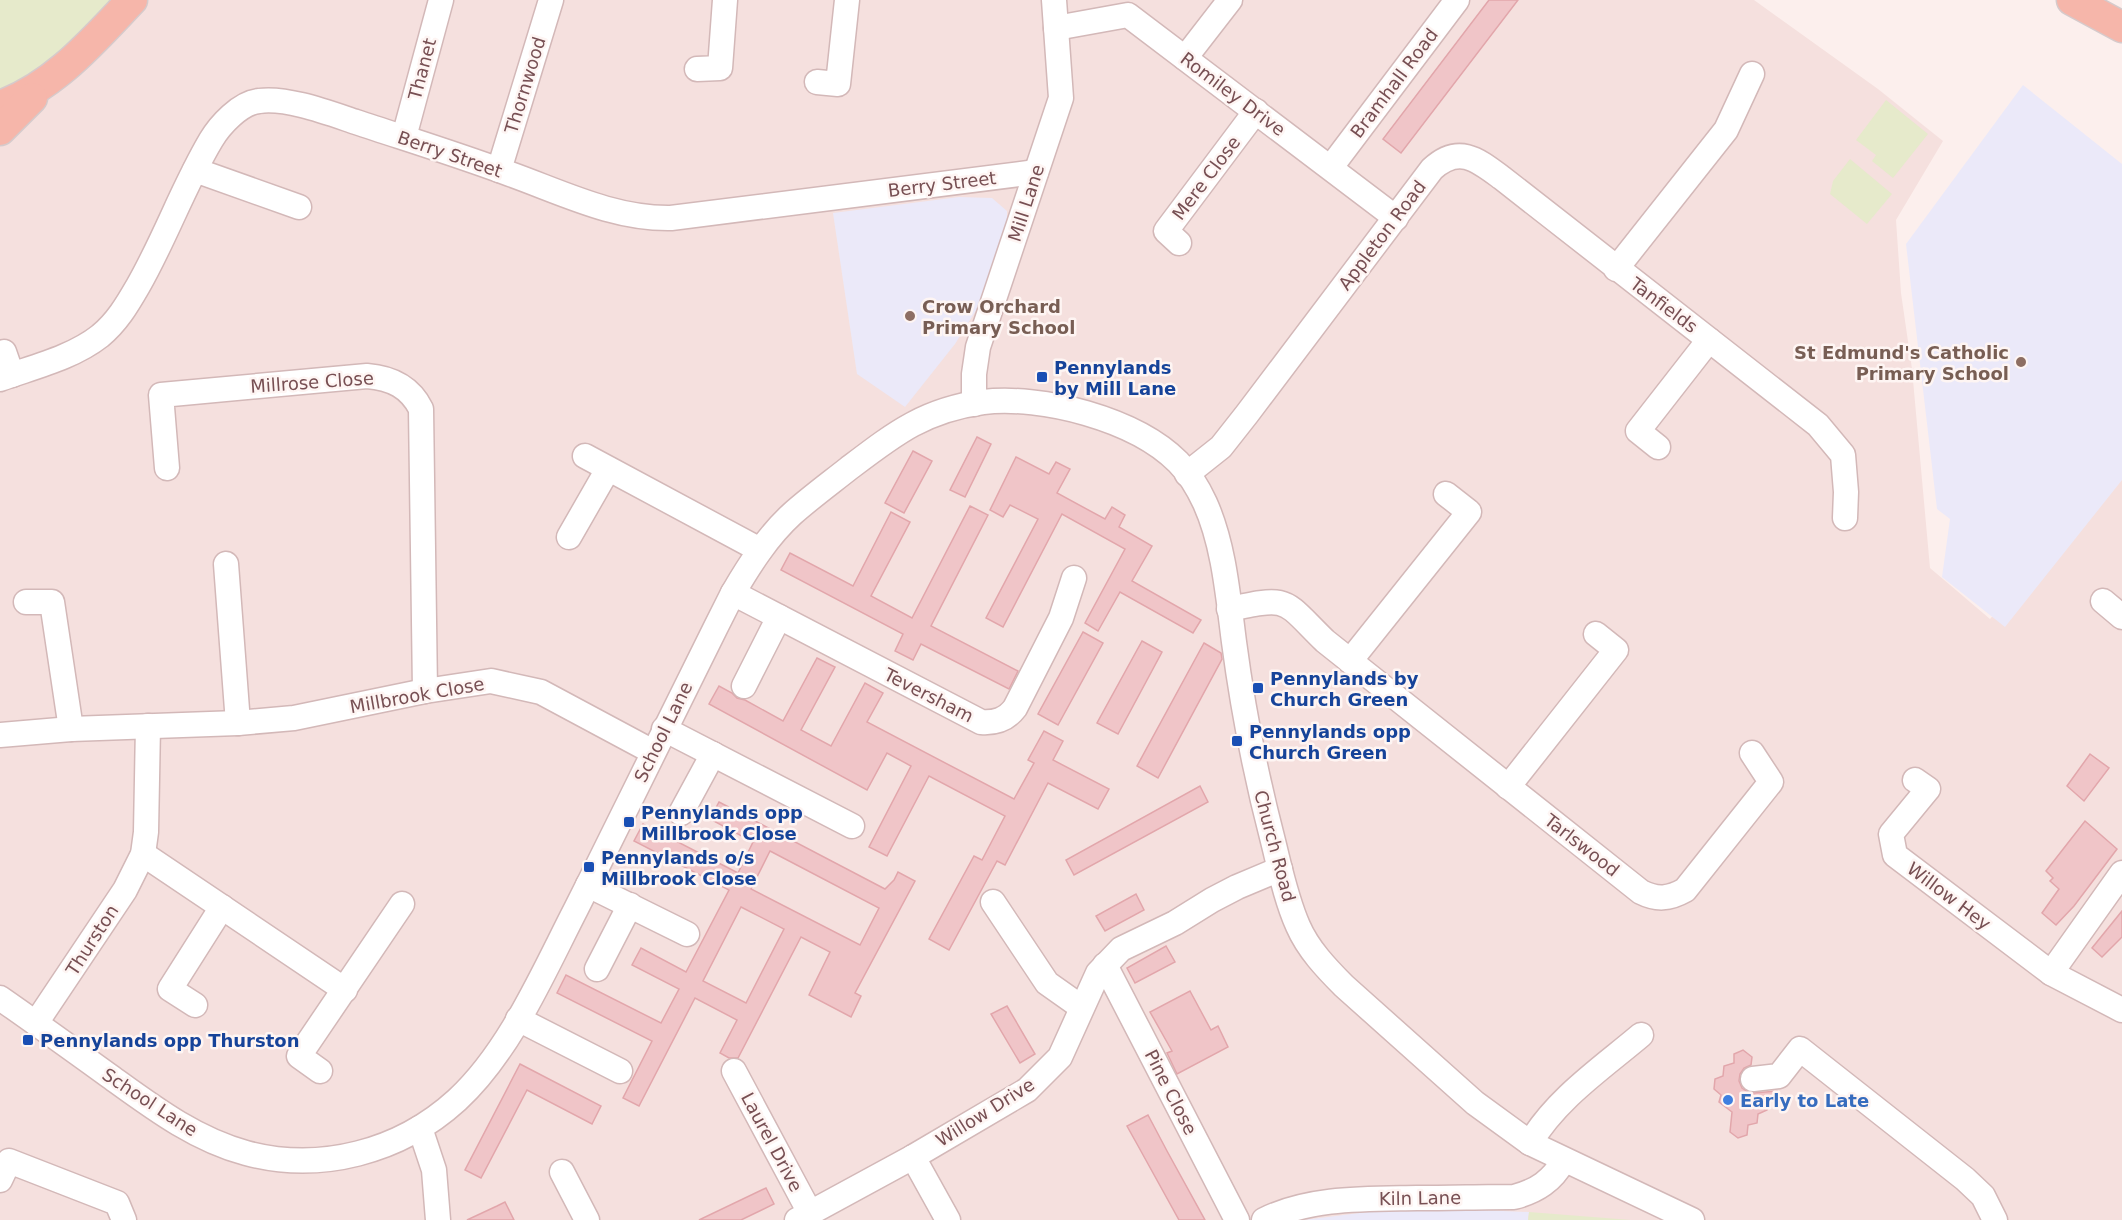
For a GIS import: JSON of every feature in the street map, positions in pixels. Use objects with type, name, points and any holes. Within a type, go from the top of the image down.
[{"type":"main road","points":[[0,130],[44,85],[89,45],[132,0]]},
{"type":"main road","points":[[2072,0],[2122,27]]},
{"type":"main road","points":[[0,106],[44,85]]},
{"type":"street","name":"Thanet","points":[[404,137],[441,0]]},
{"type":"street","name":"Thornwood","points":[[499,170],[551,0]]},
{"type":"street","points":[[697,69],[720,68],[725,0]]},
{"type":"street","points":[[817,82],[838,84],[846,0]]},
{"type":"street","name":"Mill Lane","points":[[974,404],[974,374],[978,347],[1061,98],[1054,0]]},
{"type":"street","points":[[1185,58],[1230,0]]},
{"type":"street","name":"Bramhall Road","points":[[1331,166],[1457,0]]},
{"type":"street","name":"Romiley Drive","points":[[1056,28],[1128,15],[1331,166],[1396,218]]},
{"type":"street","name":"Tanfields","points":[[1752,74],[1726,130],[1616,269],[1818,425],[1843,455],[1846,492],[1845,519]]},
{"type":"street","name":"Berry Street","points":[[6,377],[75,351],[99,336],[119,316],[150,265],[212,138],[240,109],[256,101],[287,102],[338,116],[499,170],[613,212],[650,219],[695,216],[1036,172]]},
{"type":"street","name":"Mere Close","points":[[1179,243],[1166,231],[1257,111]]},
{"type":"street","name":"Appleton Road","points":[[1187,474],[1221,447],[1440,161],[1449,157],[1470,157],[1479,161],[1616,269]]},
{"type":"street","points":[[195,170],[288,196]]},
{"type":"street","points":[[1658,447],[1638,431],[1709,340]]},
{"type":"street","points":[[4,352],[6,377]]},
{"type":"street","name":"Millrose Close","points":[[167,468],[161,395],[367,376],[381,377],[404,387],[416,397],[421,409],[425,691]]},
{"type":"street","name":"Church Road","points":[[974,404],[996,401],[1059,406],[1125,428],[1164,450],[1178,462],[1201,496],[1212,523],[1221,559],[1255,771],[1280,869],[1298,925],[1310,947],[1324,965],[1361,1002],[1475,1103],[1530,1143],[1692,1220]]},
{"type":"street","name":"School Lane","points":[[0,998],[151,1107],[226,1147],[248,1154],[302,1161],[329,1160],[359,1154],[389,1144],[420,1128],[438,1116],[471,1086],[502,1047],[588,885],[733,592],[760,550],[807,501],[900,430],[934,413],[974,404]]},
{"type":"street","points":[[585,456],[760,550]]},
{"type":"street","points":[[569,537],[608,469]]},
{"type":"street","points":[[1350,661],[1469,512],[1446,494]]},
{"type":"street","points":[[226,564],[238,723]]},
{"type":"street","name":"Teversham","points":[[733,592],[981,722],[990,723],[1003,719],[1015,708],[1061,618],[1074,578]]},
{"type":"street","name":"Tarlswood","points":[[1229,609],[1268,601],[1292,607],[1325,641],[1641,892],[1651,897],[1667,897],[1685,890],[1771,782],[1752,753]]},
{"type":"street","points":[[2103,601],[2122,617]]},
{"type":"street","points":[[26,602],[52,602],[71,729]]},
{"type":"street","points":[[744,686],[779,617]]},
{"type":"street","points":[[1508,787],[1617,650],[1596,634]]},
{"type":"street","name":"Millbrook Close","points":[[0,735],[71,729],[238,723],[294,718],[425,691],[491,681],[541,692],[653,752]]},
{"type":"street","name":"Thurston","points":[[36,1023],[125,890],[143,854],[146,832],[148,726]]},
{"type":"street","points":[[664,729],[852,826]]},
{"type":"street","points":[[681,813],[713,754]]},
{"type":"street","name":"Willow Hey","points":[[1915,780],[1928,789],[1891,834],[1895,855],[2051,973],[2122,1010]]},
{"type":"street","points":[[143,854],[345,990]]},
{"type":"street","name":"Willow Drive","points":[[804,1217],[913,1157],[1027,1090],[1060,1057],[1098,973],[1121,949],[1175,923],[1221,896],[1280,869]]},
{"type":"street","points":[[2051,973],[2122,873]]},
{"type":"street","points":[[588,885],[687,934]]},
{"type":"street","points":[[993,902],[1047,983],[1081,1007]]},
{"type":"street","points":[[320,1071],[299,1056],[402,904]]},
{"type":"street","points":[[597,969],[630,905]]},
{"type":"street","points":[[195,1005],[170,988],[222,907]]},
{"type":"street","name":"Pine Close","points":[[1105,965],[1237,1220]]},
{"type":"street","points":[[518,1019],[620,1071]]},
{"type":"street","points":[[1530,1143],[1540,1126],[1556,1107],[1641,1035]]},
{"type":"street","points":[[1753,1079],[1779,1076],[1800,1050],[1965,1179],[1983,1196],[1995,1220]]},
{"type":"street","name":"Laurel Drive","points":[[734,1071],[804,1217]]},
{"type":"street","points":[[420,1128],[434,1170],[438,1220]]},
{"type":"street","points":[[913,1157],[948,1220]]},
{"type":"street","name":"Kiln Lane","points":[[1264,1220],[1294,1209],[1353,1200],[1514,1197],[1541,1187],[1551,1179],[1564,1160]]},
{"type":"street","points":[[0,1180],[9,1161],[117,1203],[124,1220]]},
{"type":"street","points":[[562,1172],[587,1220]]},
{"type":"shaded area","points":[[132,0],[1754,0],[1878,89],[1943,141],[1896,220],[1901,293],[1912,369],[1930,568],[1990,619],[2073,525],[2122,465],[2122,1220],[0,1220],[0,130]]},
{"type":"shaded area","name":"St Edmund's Catholic Primary School","points":[[2023,85],[2122,164],[2122,480],[2005,627],[1942,577],[1950,519],[1937,509],[1906,244]]},
{"type":"shaded area","name":"Crow Orchard Primary School","points":[[959,197],[992,198],[1007,211],[1007,225],[990,288],[955,344],[905,407],[857,374],[833,213]]},
{"type":"shaded area","points":[[1407,1207],[1529,1212],[1528,1220],[1304,1220]]},
{"type":"green space","points":[[0,0],[115,0],[47,63],[17,83],[0,91]]},
{"type":"green space","points":[[1886,100],[1928,134],[1893,178],[1872,161],[1876,155],[1856,140]]},
{"type":"green space","points":[[1850,159],[1892,194],[1867,224],[1830,194],[1833,181]]},
{"type":"green space","points":[[1529,1212],[1631,1220],[1528,1220]]},
{"type":"building","points":[[1489,0],[1518,0],[1401,153],[1383,139]]},
{"type":"building","points":[[977,437],[991,444],[965,497],[950,490]]},
{"type":"building","points":[[913,451],[932,461],[904,513],[885,503]]},
{"type":"building","points":[[1016,457],[1049,474],[1056,462],[1070,469],[1057,493],[1105,519],[1112,507],[1125,515],[1119,527],[1152,546],[1132,581],[1201,620],[1193,633],[1120,592],[1098,631],[1085,623],[1125,549],[1062,514],[1003,627],[986,618],[1038,519],[1010,505],[1003,517],[990,510]]},
{"type":"building","points":[[970,506],[988,515],[931,626],[1018,671],[1009,689],[921,644],[913,660],[895,651],[903,634],[781,570],[790,553],[853,586],[891,512],[910,522],[871,596],[912,618]]},
{"type":"building","points":[[1083,632],[1103,643],[1058,725],[1038,714]]},
{"type":"building","points":[[1142,641],[1162,652],[1118,734],[1097,723]]},
{"type":"building","points":[[1204,643],[1221,653],[1222,659],[1158,778],[1137,766]]},
{"type":"building","points":[[817,658],[835,667],[801,730],[831,746],[865,683],[883,693],[867,722],[1014,799],[1034,763],[1028,760],[1044,731],[1063,741],[1053,760],[1109,789],[1098,809],[1048,783],[1005,865],[997,861],[949,950],[929,939],[974,856],[982,860],[1005,816],[929,776],[887,856],[869,847],[911,766],[887,753],[867,790],[709,704],[719,686],[737,698],[783,721]]},
{"type":"building","points":[[2090,754],[2109,768],[2084,801],[2067,786]]},
{"type":"building","points":[[1200,786],[1208,802],[1074,875],[1066,860]]},
{"type":"building","points":[[719,802],[885,889],[898,872],[915,881],[855,993],[861,996],[851,1017],[809,995],[830,952],[801,937],[738,1058],[729,1058],[720,1053],[737,1020],[695,998],[639,1106],[623,1098],[652,1041],[557,993],[566,975],[661,1023],[679,989],[632,965],[641,948],[686,972],[729,890],[634,841],[643,824],[738,873],[753,842],[710,819]],"holes":[[[770,851],[879,908],[860,945],[751,889]],[[741,907],[784,929],[746,1003],[703,981]]]},
{"type":"building","points":[[2085,821],[2117,849],[2074,906],[2056,925],[2042,913],[2059,889],[2050,881],[2053,878],[2046,871]]},
{"type":"building","points":[[1136,894],[1144,910],[1105,931],[1096,916]]},
{"type":"building","points":[[2122,911],[2122,937],[2102,957],[2092,948]]},
{"type":"building","points":[[1166,946],[1175,962],[1135,983],[1127,968]]},
{"type":"building","points":[[1190,991],[1211,1030],[1218,1026],[1228,1047],[1177,1074],[1167,1053],[1172,1051],[1150,1012]]},
{"type":"building","points":[[1007,1006],[1035,1054],[1020,1063],[991,1014]]},
{"type":"building","points":[[1743,1050],[1752,1057],[1751,1065],[1744,1068],[1740,1074],[1739,1081],[1742,1088],[1754,1093],[1777,1091],[1776,1098],[1768,1101],[1767,1110],[1758,1114],[1757,1123],[1748,1125],[1747,1135],[1738,1138],[1730,1132],[1732,1112],[1719,1102],[1721,1095],[1714,1089],[1715,1079],[1723,1076],[1724,1066],[1734,1063],[1734,1054]]},
{"type":"building","points":[[520,1064],[601,1106],[592,1124],[527,1090],[481,1178],[465,1170]]},
{"type":"building","points":[[1148,1115],[1205,1220],[1179,1220],[1127,1126]]},
{"type":"building","points":[[766,1188],[774,1204],[741,1220],[699,1220]]},
{"type":"building","points":[[505,1202],[514,1220],[467,1220],[497,1206]]},
{"type":"place","name":"Crow Orchard Primary School","points":[[910,316]]},
{"type":"place","name":"St Edmund's Catholic Primary School","points":[[2021,362]]},
{"type":"place","name":"Pennylands by Mill Lane","points":[[1042,377]]},
{"type":"place","name":"Pennylands by Church Green","points":[[1258,688]]},
{"type":"place","name":"Pennylands opp Church Green","points":[[1237,741]]},
{"type":"place","name":"Pennylands opp Millbrook Close","points":[[629,822]]},
{"type":"place","name":"Pennylands o/s Millbrook Close","points":[[589,867]]},
{"type":"place","name":"Pennylands opp Thurston","points":[[28,1040]]},
{"type":"place","name":"Early to Late","points":[[1728,1100]]}]
